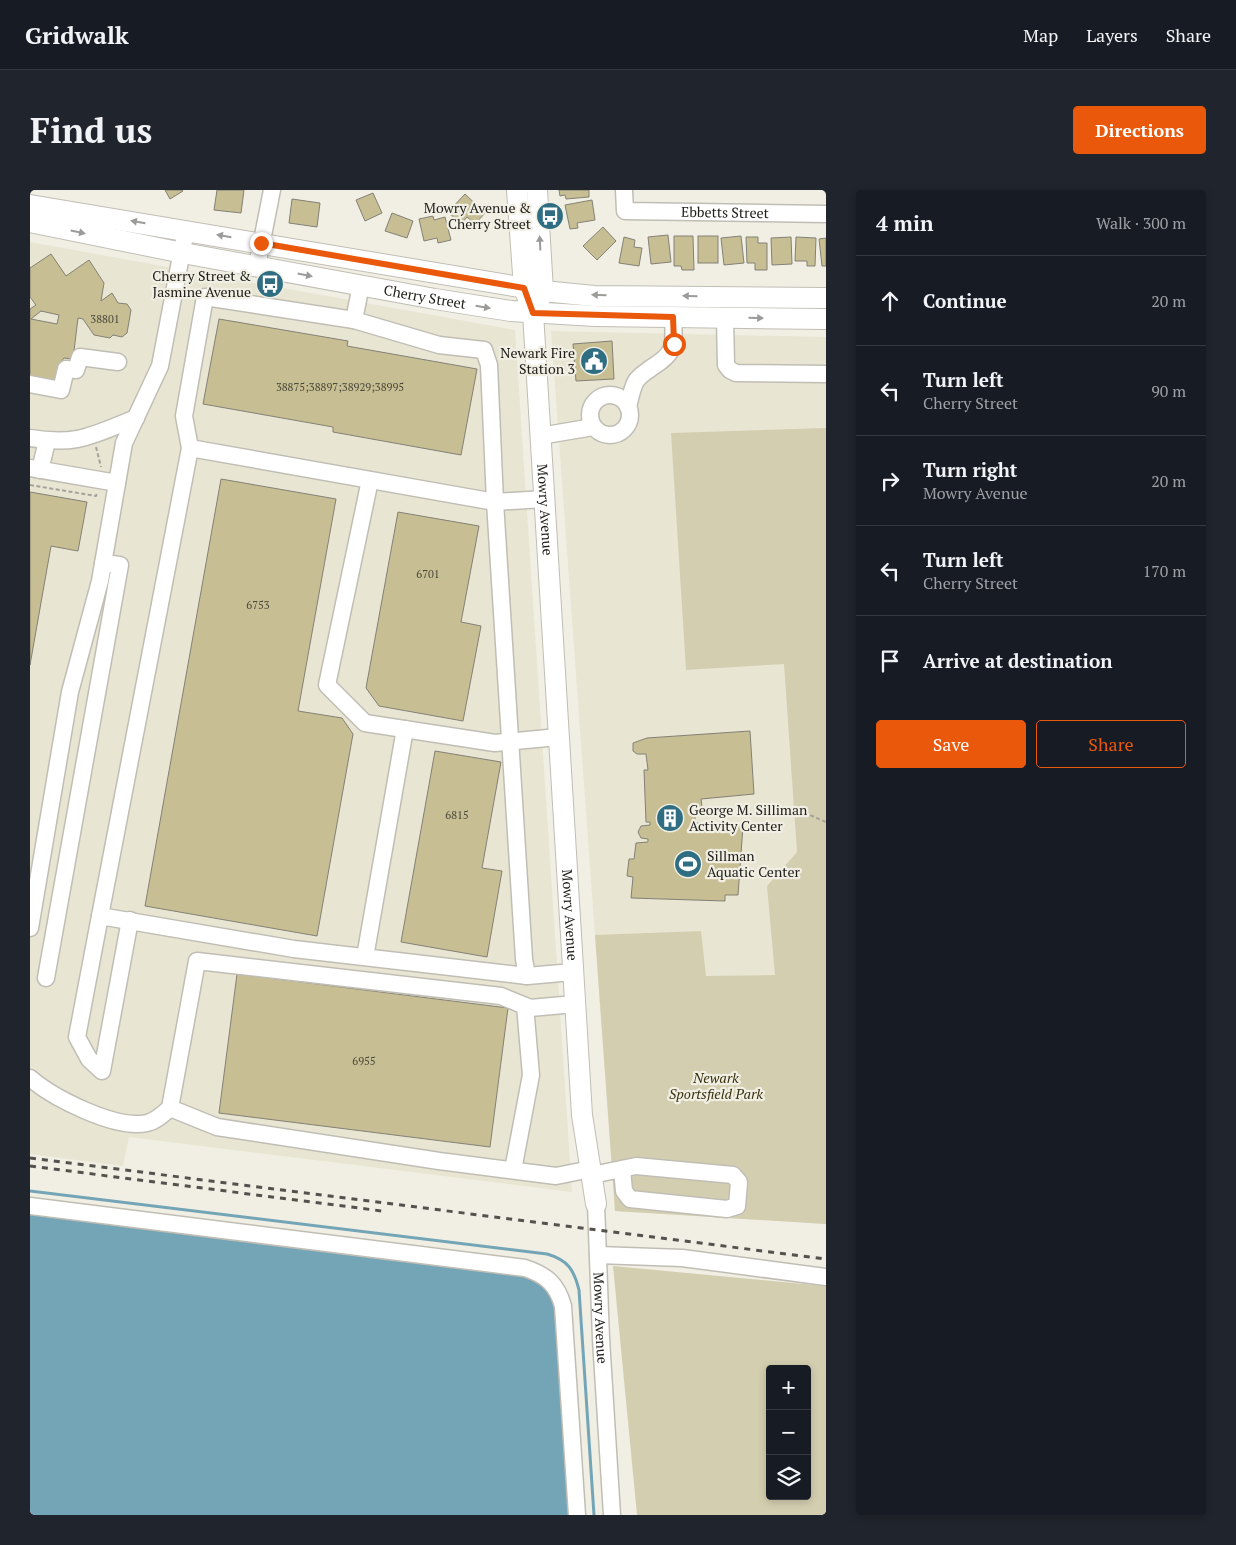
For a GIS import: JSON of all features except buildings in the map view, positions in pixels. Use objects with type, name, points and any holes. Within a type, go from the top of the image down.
[{"type":"main road","points":[[517,190],[534,290]]},
{"type":"main road","points":[[534,290],[537,190]]},
{"type":"main road","name":"Cherry Street","points":[[30,205],[534,290],[594,296],[826,298]]},
{"type":"main road","name":"Cherry Street","points":[[30,222],[183,253],[435,299],[533,313],[826,319]]},
{"type":"main road","name":"Mowry Avenue","points":[[534,290],[533,313],[540,436],[582,1115],[596,1204]]},
{"type":"street","points":[[257,266],[272,190]]},
{"type":"street","name":"Ebbetts Street","points":[[624,190],[625,211],[826,214]]},
{"type":"street","points":[[30,928],[70,692],[103,563],[124,443],[160,366],[186,230]]},
{"type":"street","points":[[354,320],[361,285]]},
{"type":"street","points":[[130,920],[102,1071],[89,1059],[77,1037],[190,448],[184,416],[205,297],[354,320],[439,345],[484,350],[489,365],[495,502],[524,959],[527,976]]},
{"type":"street","points":[[540,436],[593,427],[604,434],[617,434],[623,431],[629,420],[628,407],[636,381],[642,374],[666,360],[671,353],[674,344],[673,317]]},
{"type":"street","points":[[725,318],[726,364],[730,370],[736,373],[826,374]]},
{"type":"street","points":[[30,384],[61,390],[66,369],[76,370],[80,356],[118,362]]},
{"type":"street","points":[[593,427],[590,414],[591,408],[600,398],[606,396],[619,397],[628,407]]},
{"type":"street","points":[[30,438],[67,442],[87,438],[136,418]]},
{"type":"street","points":[[47,441],[35,469],[117,483]]},
{"type":"street","points":[[190,448],[495,502],[544,499]]},
{"type":"street","points":[[370,480],[327,685],[365,723],[495,743],[558,736]]},
{"type":"street","points":[[46,978],[120,565],[103,563]]},
{"type":"street","points":[[365,957],[405,729]]},
{"type":"street","points":[[100,916],[294,949],[527,976],[573,972]]},
{"type":"street","points":[[30,1078],[76,1106],[114,1120],[147,1123],[159,1117],[170,1108],[197,961],[501,996],[530,1008],[575,1004]]},
{"type":"street","points":[[513,1170],[531,1075],[525,1006]]},
{"type":"street","points":[[170,1108],[218,1127],[556,1176],[636,1166],[733,1175],[739,1182],[737,1206],[727,1209],[630,1199],[624,1191],[622,1169]]},
{"type":"street","name":"Mowry Avenue","points":[[596,1204],[612,1515]]},
{"type":"street","points":[[30,1206],[525,1268],[541,1274],[559,1292],[563,1306],[577,1515]]},
{"type":"street","points":[[598,1255],[682,1258],[826,1277]]},
{"type":"path","points":[[96,447],[101,471]]},
{"type":"path","points":[[30,485],[96,496],[98,489]]},
{"type":"path","points":[[772,809],[803,812],[826,822]]},
{"type":"shaded area","points":[[30,242],[515,330],[572,1192],[129,1137],[123,1166],[30,1154]]},
{"type":"shaded area","points":[[551,331],[826,337],[826,1224],[615,1211]]},
{"type":"green space","name":"Newark Sportsfield Park","points":[[826,428],[826,1224],[615,1211],[595,935],[701,931],[706,976],[775,975],[767,886],[797,852],[784,664],[686,670],[671,433]]},
{"type":"green space","points":[[613,1266],[826,1286],[826,1515],[637,1515]]},
{"type":"water","points":[[30,1213],[533,1276],[559,1303],[572,1515],[30,1515]]},
{"type":"waterway","points":[[30,1191],[547,1254],[560,1259],[572,1271],[579,1290],[594,1515]]},
{"type":"railway","points":[[30,1158],[826,1259]]},
{"type":"railway","points":[[30,1166],[382,1211]]},
{"type":"place","name":"Mowry Avenue & Cherry Street","points":[[550,216]]},
{"type":"place","name":"Cherry Street & Jasmine Avenue","points":[[270,284]]},
{"type":"place","name":"Newark Fire Station 3","points":[[594,361]]},
{"type":"place","name":"George M. Silliman Activity Center","points":[[670,818]]},
{"type":"place","name":"Sillman Aquatic Center","points":[[688,864]]},
{"type":"route","points":[[261,243],[524,288],[533,313],[673,317],[674,344]]}]
